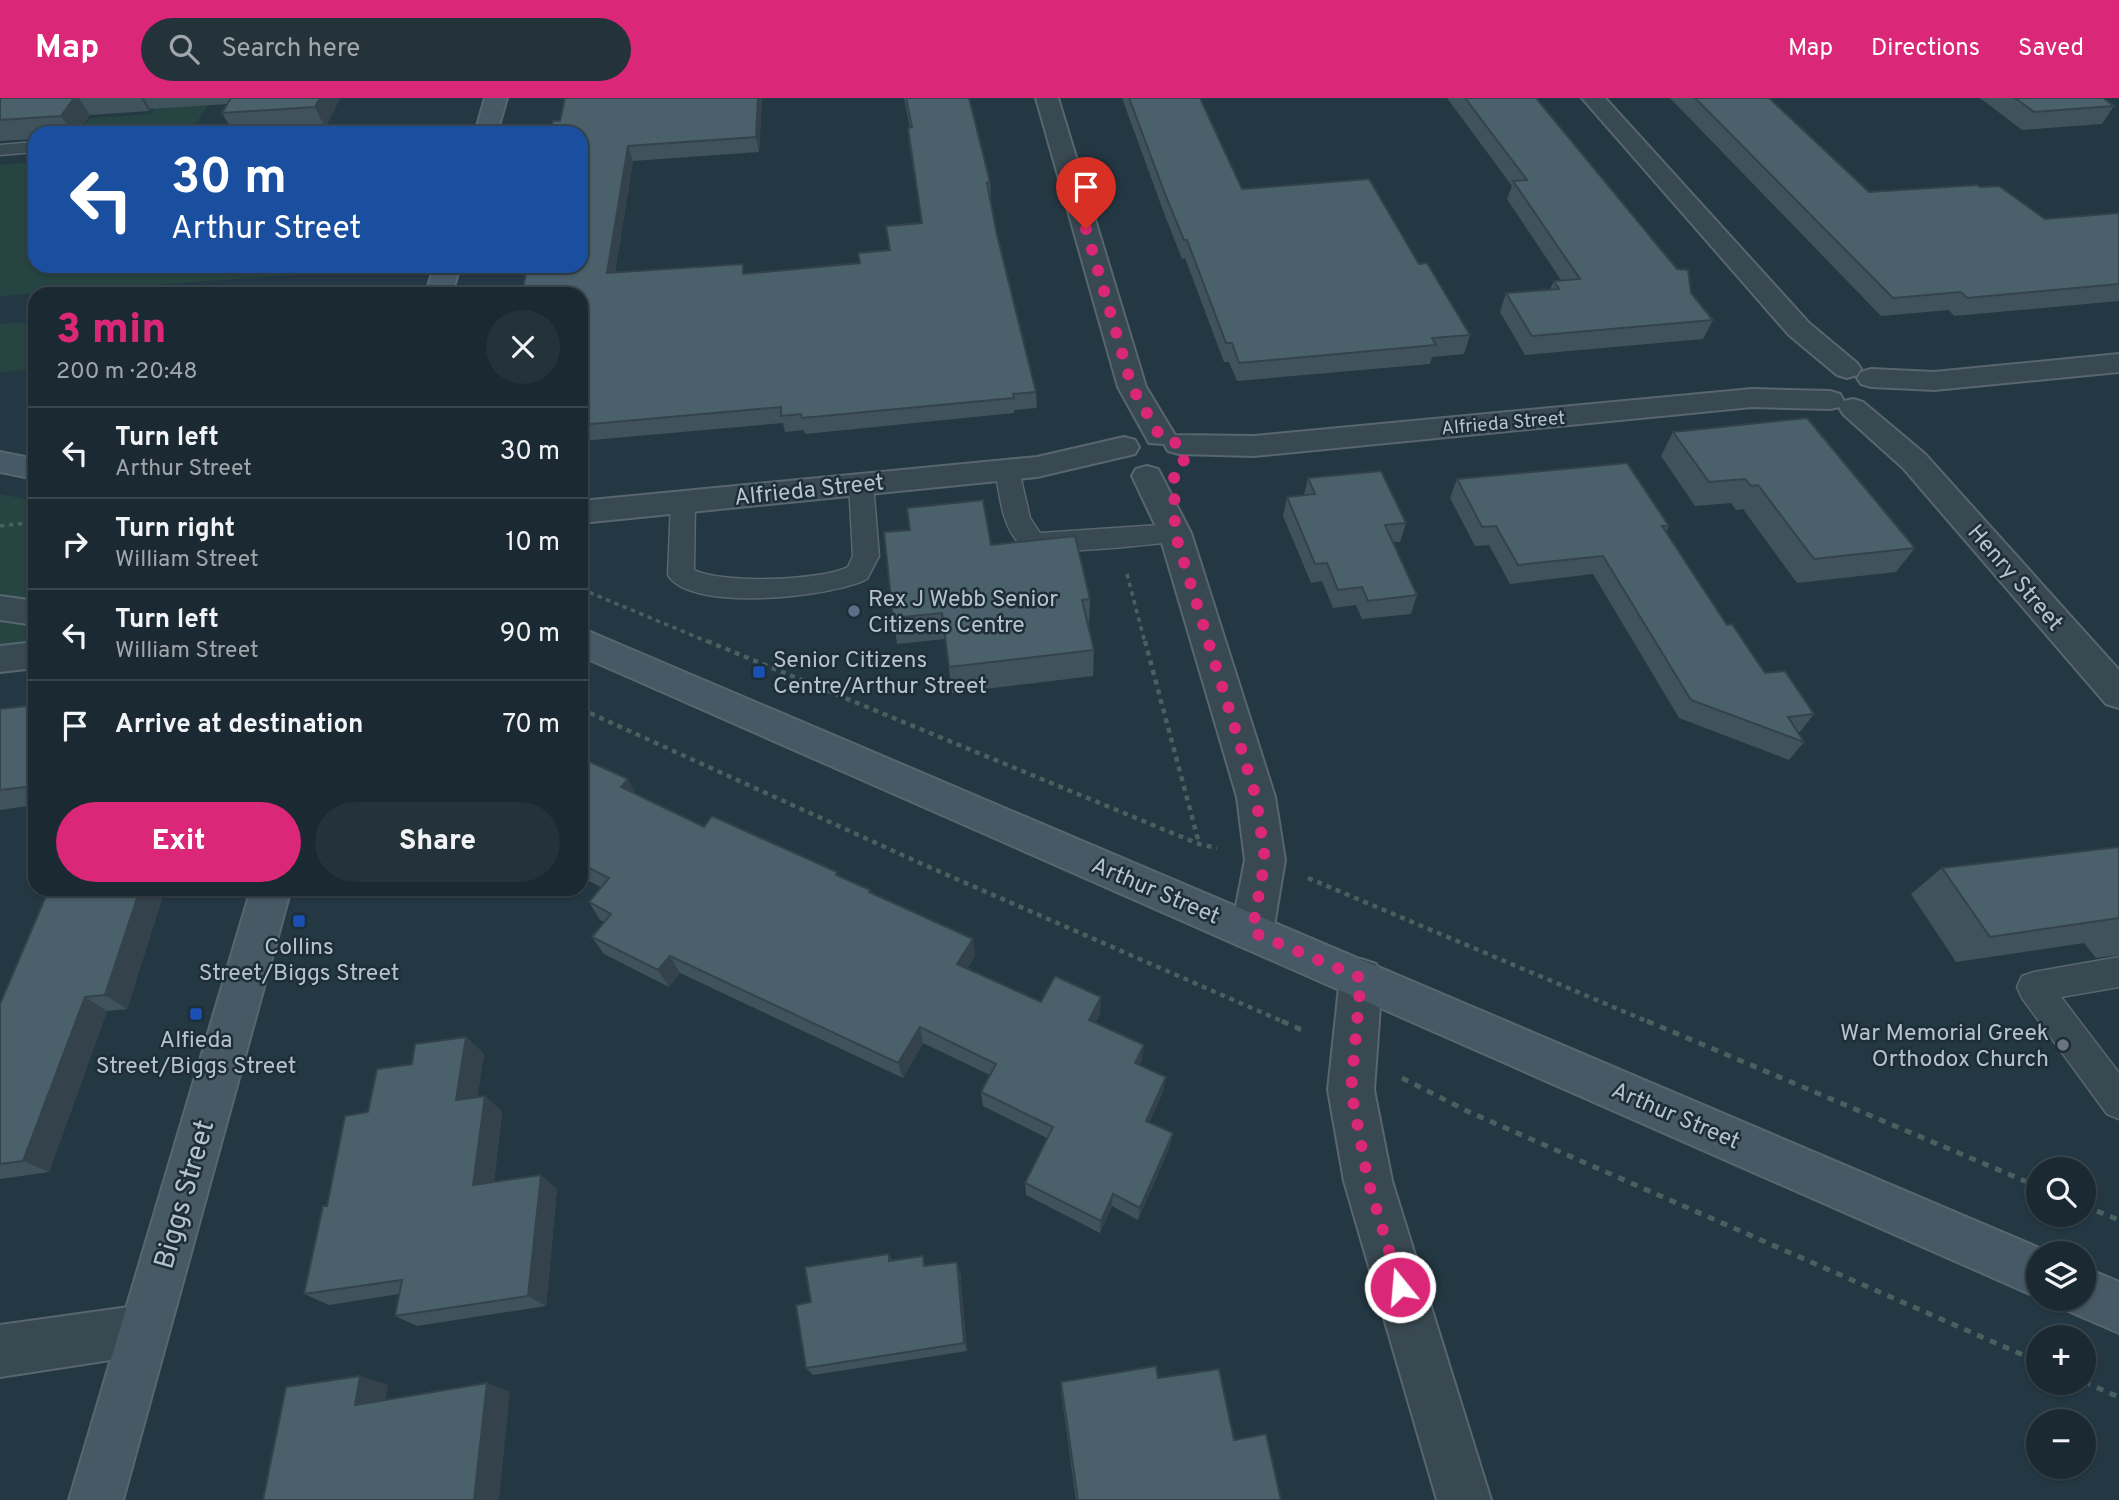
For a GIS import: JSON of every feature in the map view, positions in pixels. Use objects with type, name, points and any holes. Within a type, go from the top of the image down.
[{"type":"street","points":[[488,126],[496,98]]},
{"type":"street","points":[[1047,98],[1256,797],[1265,860],[1252,932]]},
{"type":"street","name":"Henry Street","points":[[1593,98],[2119,694]]},
{"type":"street","name":"Alfrieda Street","points":[[588,511],[2119,363]]},
{"type":"street","points":[[0,462],[28,468]]},
{"type":"street","points":[[0,608],[28,612]]},
{"type":"street","name":"Arthur Street","points":[[588,644],[2026,1267]]},
{"type":"street","points":[[0,659],[28,656]]},
{"type":"street","name":"Biggs Street","points":[[96,1500],[269,896]]},
{"type":"street","points":[[1361,978],[1351,1090],[1368,1181],[1464,1500]]},
{"type":"street","points":[[2096,1297],[2119,1307]]},
{"type":"street","points":[[0,1352],[144,1330]]},
{"type":"lane","points":[[0,150],[28,148]]},
{"type":"lane","points":[[1022,468],[1017,517],[1024,533],[1032,541],[1049,543],[1175,533]]},
{"type":"lane","points":[[683,502],[681,575],[690,581],[712,586],[752,589],[848,578],[858,573],[866,556],[861,484]]},
{"type":"lane","points":[[2119,972],[2034,987],[2119,1102]]},
{"type":"path","points":[[0,526],[28,523]]},
{"type":"path","points":[[1118,538],[1199,844]]},
{"type":"path","points":[[588,592],[1199,844],[1265,860],[2026,1182]]},
{"type":"path","points":[[2096,1211],[2119,1220]]},
{"type":"path","points":[[2096,1387],[2119,1397]]},
{"type":"green space","points":[[162,98],[212,98],[194,126],[84,126],[90,118],[151,114]]},
{"type":"green space","points":[[28,163],[28,273],[320,273],[125,287],[28,287],[28,294],[0,296],[0,165]]},
{"type":"green space","points":[[28,322],[28,370],[0,372],[0,324]]},
{"type":"green space","points":[[0,494],[28,500],[28,601],[0,595]]},
{"type":"green space","points":[[0,620],[28,623],[28,643],[0,646]]},
{"type":"building","points":[[0,98],[74,98],[61,116],[0,120]]},
{"type":"building","points":[[231,98],[320,98],[315,107],[222,113]]},
{"type":"building","points":[[565,98],[758,98],[756,137],[628,146],[607,273],[743,264],[743,274],[860,263],[858,253],[890,250],[886,226],[922,223],[908,128],[912,127],[906,98],[969,98],[990,182],[987,183],[997,235],[1036,392],[1013,394],[1014,398],[802,418],[801,414],[781,416],[781,407],[588,424],[588,287],[523,287],[526,273],[588,273],[588,126],[552,126],[553,121],[560,121]]},
{"type":"building","points":[[1129,98],[1200,98],[1242,189],[1369,179],[1419,264],[1427,263],[1470,335],[1432,338],[1436,345],[1239,363],[1232,343],[1226,343]]},
{"type":"building","points":[[1465,98],[1536,98],[1677,269],[1688,270],[1691,293],[1713,320],[1532,336],[1506,293],[1559,289],[1554,281],[1580,279],[1513,181],[1527,180]]},
{"type":"building","points":[[1695,98],[1769,98],[1869,192],[1999,186],[2045,219],[2119,213],[2119,284],[1967,298],[1961,292],[1893,298]]},
{"type":"building","points":[[2015,98],[2103,98],[2114,106],[2034,112]]},
{"type":"building","points":[[1807,418],[1915,548],[1814,559],[1758,485],[1751,486],[1745,479],[1709,482],[1673,432]]},
{"type":"building","points":[[1627,463],[1669,526],[1662,526],[1727,625],[1732,624],[1765,673],[1785,671],[1814,714],[1788,717],[1804,742],[1691,700],[1603,556],[1518,565],[1496,526],[1482,527],[1457,479]]},
{"type":"building","points":[[1381,471],[1406,523],[1385,525],[1417,595],[1368,601],[1362,587],[1338,590],[1327,563],[1315,564],[1287,497],[1315,494],[1308,478]]},
{"type":"building","points":[[983,500],[991,545],[1075,536],[1090,599],[1082,600],[1094,650],[949,667],[942,613],[893,618],[884,532],[910,530],[907,508]]},
{"type":"building","points":[[28,706],[28,787],[0,790],[0,709]]},
{"type":"building","points":[[588,761],[628,779],[621,787],[704,827],[712,816],[837,872],[836,875],[870,890],[869,892],[973,939],[957,964],[1041,1002],[1055,976],[1101,997],[1089,1020],[1144,1045],[1135,1063],[1166,1077],[1146,1121],[1173,1133],[1140,1208],[1113,1194],[1101,1221],[1025,1183],[1053,1127],[981,1092],[996,1064],[920,1027],[898,1063],[670,956],[658,970],[592,937],[611,914],[589,902],[609,878],[588,868]]},
{"type":"building","points":[[2119,847],[2119,918],[1990,937],[1942,868]]},
{"type":"building","points":[[46,896],[138,896],[105,995],[85,997],[23,1161],[0,1164],[0,1004]]},
{"type":"building","points":[[466,1037],[456,1100],[485,1096],[473,1185],[541,1175],[528,1296],[395,1316],[402,1280],[304,1294],[323,1206],[327,1206],[345,1116],[368,1112],[377,1069],[412,1064],[415,1044]]},
{"type":"building","points":[[889,1254],[889,1261],[923,1256],[924,1266],[957,1262],[964,1343],[806,1368],[796,1305],[811,1302],[805,1267]]},
{"type":"building","points":[[1156,1366],[1158,1378],[1219,1369],[1234,1440],[1266,1434],[1281,1500],[1078,1500],[1061,1382]]},
{"type":"building","points":[[360,1376],[355,1405],[487,1383],[474,1500],[263,1500],[286,1387]]},
{"type":"place","name":"Rex J Webb Senior Citizens Centre","points":[[854,611]]},
{"type":"place","name":"Senior Citizens Centre/Arthur Street","points":[[759,672]]},
{"type":"place","name":"Collins Street/Biggs Street","points":[[299,921]]},
{"type":"place","name":"Alfieda Street/Biggs Street","points":[[196,1014]]},
{"type":"place","name":"War Memorial Greek Orthodox Church","points":[[2063,1045]]},
{"type":"route","points":[[1086,229],[1132,387],[1160,436],[1178,444],[1185,456],[1182,466],[1174,472],[1175,533],[1256,797],[1265,860],[1252,932],[1361,978],[1351,1090],[1368,1181],[1400,1287]]}]
